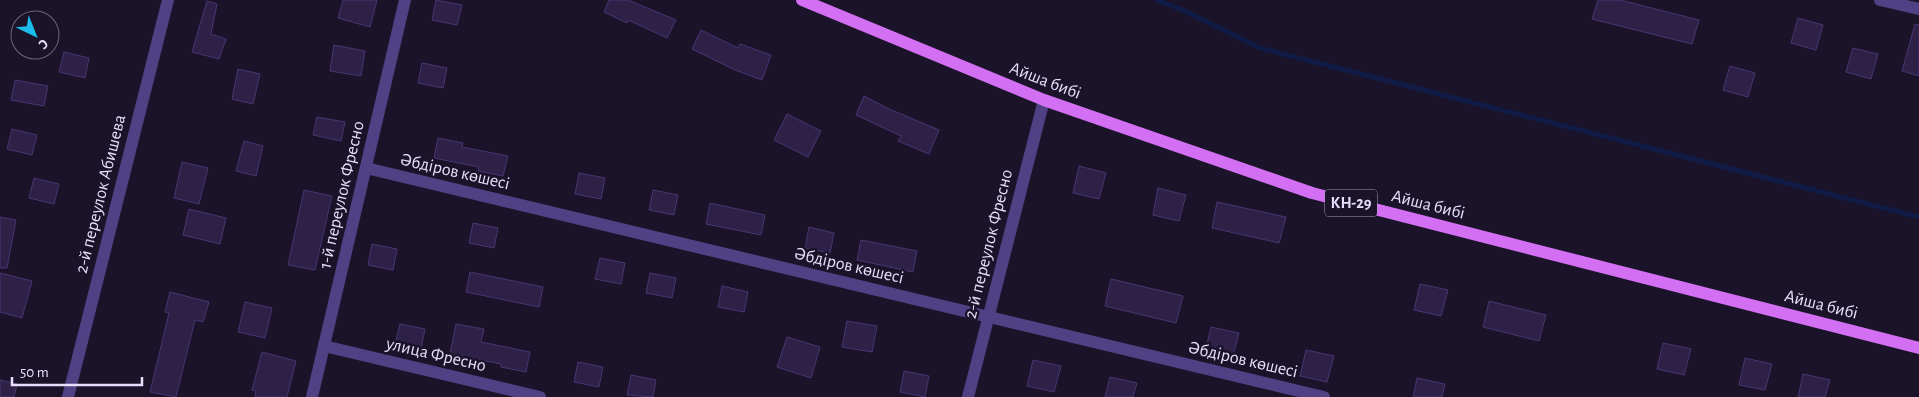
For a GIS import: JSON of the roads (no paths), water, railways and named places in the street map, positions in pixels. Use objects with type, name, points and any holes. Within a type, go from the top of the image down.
[{"type":"main road","name":"Айша бибі","points":[[802,0],[1044,100],[1312,193],[1919,348]]},
{"type":"street","name":"2-й переулок Абишева","points":[[68,397],[168,0]]},
{"type":"street","name":"1-й переулок Фресно","points":[[312,397],[405,0]]},
{"type":"street","points":[[1880,0],[1919,9]]},
{"type":"street","name":"2-й переулок Фресно","points":[[968,397],[1044,100]]},
{"type":"street","name":"Әбдіров көшесі","points":[[366,168],[1324,397]]},
{"type":"street","name":"улица Фресно","points":[[324,346],[540,397]]},
{"type":"waterway","points":[[1157,0],[1185,11],[1260,48],[1919,217]]}]
